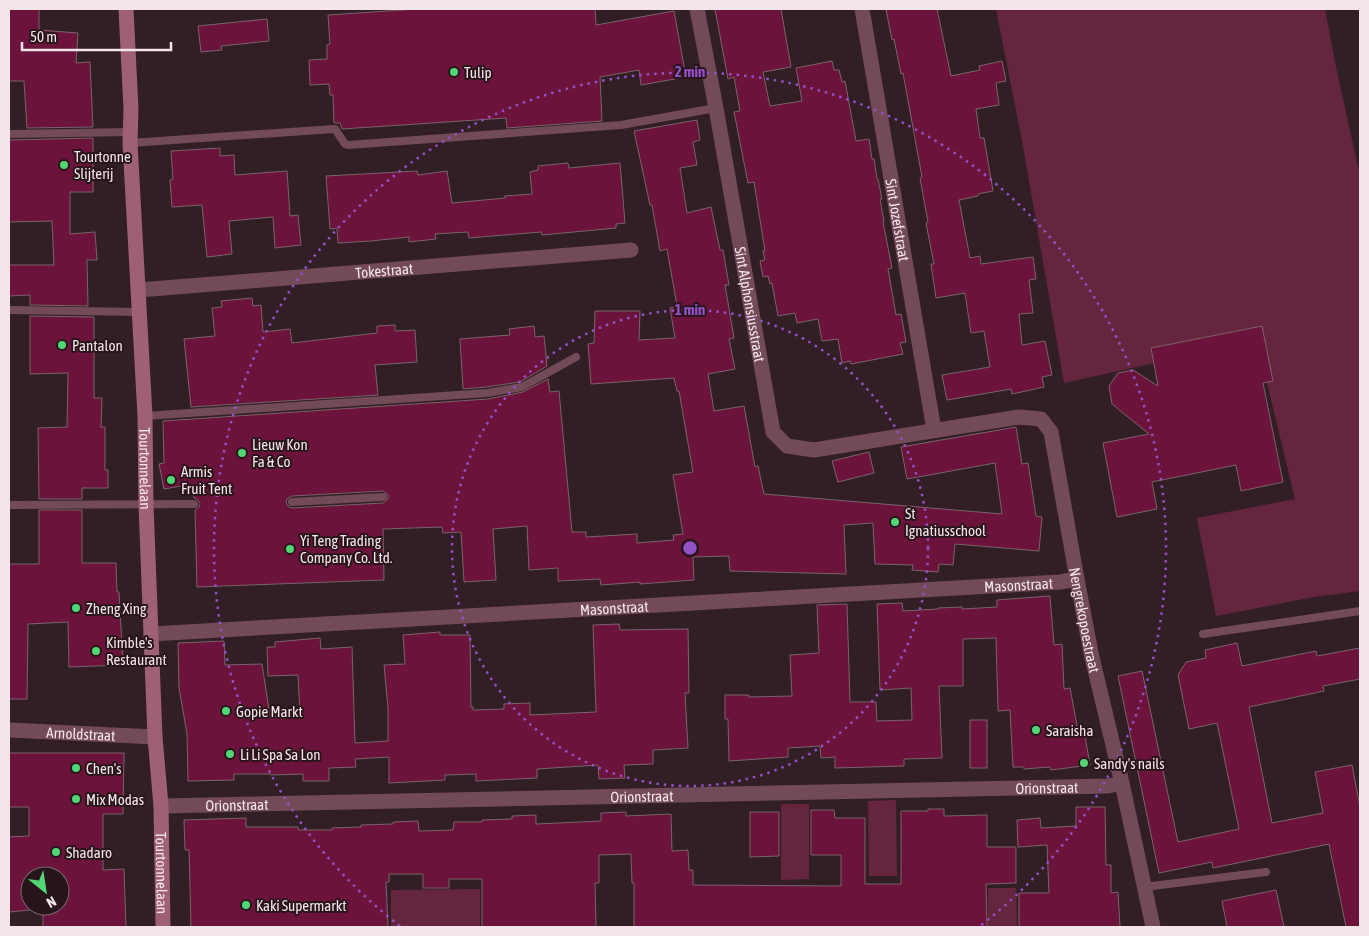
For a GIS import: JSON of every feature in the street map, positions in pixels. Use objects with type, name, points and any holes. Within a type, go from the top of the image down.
[{"type":"street","name":"Tourtonnelaan","points":[[126,9],[145,416],[146,505],[155,737],[161,806],[163,927]]},
{"type":"street","name":"Sint Alphonsiusstraat","points":[[697,9],[773,432],[787,446],[814,450],[934,430]]},
{"type":"street","name":"Sint Jozefstraat","points":[[862,9],[934,430]]},
{"type":"street","name":"Tokestraat","points":[[138,290],[631,250]]},
{"type":"street","name":"Nengrekopoestraat","points":[[934,430],[1019,416],[1040,420],[1052,432],[1076,579],[1091,654],[1122,783],[1153,927]]},
{"type":"street","name":"Masonstraat","points":[[151,634],[1076,579]]},
{"type":"street","name":"Arnoldstraat","points":[[9,730],[155,737]]},
{"type":"street","name":"Orionstraat","points":[[161,806],[1108,786],[1122,783]]},
{"type":"lane","points":[[9,134],[131,138],[335,129],[345,144],[348,145],[621,125],[716,108]]},
{"type":"lane","points":[[9,310],[139,312]]},
{"type":"lane","points":[[145,416],[487,393],[522,387],[576,357]]},
{"type":"lane","points":[[292,502],[383,497]]},
{"type":"lane","points":[[9,505],[194,504]]},
{"type":"lane","points":[[1203,634],[1360,611]]},
{"type":"lane","points":[[1144,887],[1266,872]]},
{"type":"shaded area","points":[[996,9],[1325,9],[1360,176],[1360,591],[1314,597],[1216,616],[1197,518],[1295,499],[1258,340],[1064,383],[1023,146]]},
{"type":"shaded area","points":[[896,800],[897,876],[869,876],[868,801]]},
{"type":"shaded area","points":[[781,804],[809,804],[809,879],[781,880]]},
{"type":"shaded area","points":[[988,888],[1016,888],[1017,927],[988,927]]},
{"type":"shaded area","points":[[480,889],[480,927],[391,927],[391,890]]},
{"type":"building","points":[[9,9],[39,9],[39,30],[78,33],[76,63],[90,62],[93,127],[27,128],[24,81],[9,81]]},
{"type":"building","name":"Tulip","points":[[417,9],[595,9],[596,25],[674,11],[686,77],[641,85],[639,70],[600,77],[602,121],[507,128],[506,118],[342,129],[340,123],[334,123],[333,95],[330,95],[329,84],[310,85],[309,60],[327,59],[327,45],[330,44],[328,15]]},
{"type":"building","points":[[715,9],[781,9],[791,67],[763,72],[770,106],[802,101],[796,68],[832,61],[834,70],[839,70],[842,82],[845,81],[856,141],[869,139],[872,159],[874,159],[892,268],[888,269],[896,315],[901,314],[906,342],[900,343],[903,354],[851,364],[850,361],[842,363],[838,339],[822,341],[818,319],[797,323],[795,313],[778,316],[772,283],[770,284],[768,276],[763,277],[760,261],[765,260],[763,251],[765,251],[754,182],[748,183],[734,112],[740,111],[734,77],[728,79]]},
{"type":"building","points":[[886,9],[937,9],[951,76],[980,70],[979,66],[1002,61],[1006,81],[996,83],[999,105],[976,109],[980,138],[984,138],[993,191],[959,200],[970,258],[980,256],[981,264],[1033,257],[1036,279],[1029,280],[1033,313],[1019,314],[1022,345],[1045,341],[1052,375],[1042,377],[1044,387],[1012,394],[1011,389],[947,400],[942,375],[990,367],[984,331],[971,333],[965,293],[936,298],[931,264],[934,264],[920,178],[922,177],[903,73],[901,74]]},
{"type":"building","points":[[267,19],[269,41],[221,46],[222,50],[201,52],[198,26]]},
{"type":"building","points":[[697,120],[700,140],[693,142],[697,165],[680,168],[687,213],[711,207],[720,250],[723,250],[729,285],[725,285],[734,338],[729,339],[735,369],[708,374],[714,411],[744,406],[755,467],[758,466],[764,494],[1002,514],[995,463],[907,479],[901,447],[1016,427],[1022,464],[1028,463],[1036,516],[1042,517],[1039,551],[955,544],[953,565],[939,564],[938,572],[912,570],[913,565],[875,564],[873,523],[844,525],[846,574],[730,571],[729,556],[693,557],[694,580],[601,585],[600,579],[558,581],[558,568],[529,570],[527,526],[493,529],[496,580],[464,582],[461,532],[443,533],[442,527],[383,529],[384,580],[197,587],[195,510],[199,507],[200,503],[194,498],[193,484],[164,489],[159,464],[164,463],[163,421],[488,399],[523,392],[548,379],[550,392],[559,391],[572,532],[586,532],[586,537],[637,534],[637,543],[674,540],[673,535],[683,534],[673,475],[693,472],[679,391],[677,391],[674,378],[591,384],[588,344],[594,343],[595,311],[640,311],[639,340],[675,338],[670,308],[677,306],[667,249],[660,251],[652,205],[650,205],[634,131]],"holes":[[[383,491],[389,497],[383,503],[292,508],[286,503],[287,499],[292,496]]]},
{"type":"building","points":[[93,138],[93,192],[70,192],[70,234],[95,232],[97,260],[87,260],[88,306],[30,305],[30,295],[9,296],[9,265],[54,265],[52,221],[9,222],[9,140]]},
{"type":"building","points":[[220,148],[220,156],[234,155],[235,175],[287,171],[290,216],[298,215],[301,245],[275,248],[273,217],[229,221],[232,254],[207,257],[202,205],[172,207],[170,180],[173,179],[171,151]]},
{"type":"building","points":[[568,163],[569,168],[620,163],[625,223],[616,224],[616,228],[542,235],[541,232],[469,238],[468,232],[435,234],[436,239],[409,242],[409,237],[338,243],[337,228],[330,229],[326,176],[417,171],[418,175],[447,171],[452,203],[532,194],[530,172],[538,170],[538,166]]},
{"type":"building","points":[[252,298],[253,306],[261,305],[263,332],[290,329],[292,343],[377,333],[377,326],[395,325],[395,331],[415,330],[417,362],[375,365],[378,395],[191,407],[184,339],[215,336],[212,308],[222,307],[221,301]]},
{"type":"building","points":[[30,316],[94,317],[94,398],[102,398],[101,427],[105,427],[105,470],[108,470],[108,488],[82,488],[82,499],[39,499],[38,428],[67,427],[68,373],[30,374]]},
{"type":"building","points":[[534,326],[535,337],[544,336],[547,366],[520,382],[463,389],[460,339],[510,335],[509,329]]},
{"type":"building","points":[[1262,326],[1273,381],[1263,383],[1283,482],[1241,491],[1236,465],[1152,482],[1157,509],[1117,517],[1103,443],[1149,434],[1112,404],[1109,386],[1118,373],[1133,370],[1158,386],[1151,348]]},
{"type":"building","points":[[869,452],[874,473],[838,482],[832,461]]},
{"type":"building","points":[[39,510],[82,510],[82,563],[116,563],[123,665],[69,667],[68,622],[28,624],[27,699],[9,699],[9,564],[39,564]]},
{"type":"building","points":[[1050,596],[1054,645],[1062,644],[1064,689],[1070,688],[1079,736],[1085,736],[1090,765],[1051,770],[1050,767],[1024,769],[1024,767],[1013,767],[1010,710],[998,711],[996,638],[963,639],[963,686],[939,686],[942,758],[904,759],[904,766],[835,768],[835,757],[821,758],[820,746],[788,748],[788,757],[729,761],[728,719],[725,719],[725,695],[749,695],[749,697],[792,696],[790,655],[819,653],[817,605],[847,604],[850,702],[876,702],[877,721],[912,720],[911,688],[880,690],[877,604],[902,603],[903,611],[962,607],[962,609],[997,607],[997,600]]},
{"type":"building","points":[[619,624],[620,630],[688,629],[689,693],[685,693],[688,748],[653,750],[653,764],[624,765],[625,778],[599,779],[598,765],[537,769],[537,778],[476,781],[476,774],[445,775],[445,780],[389,783],[389,757],[355,759],[356,767],[329,768],[329,781],[303,781],[303,774],[234,774],[234,780],[188,781],[187,734],[179,688],[178,643],[224,641],[225,665],[262,664],[270,716],[300,715],[298,675],[268,676],[267,647],[275,647],[275,642],[320,638],[321,649],[352,647],[355,743],[388,741],[388,708],[384,665],[405,664],[403,635],[440,632],[440,635],[470,635],[471,707],[473,707],[473,710],[504,709],[504,704],[530,703],[530,715],[596,712],[593,625]]},
{"type":"building","points":[[1237,643],[1242,666],[1316,651],[1317,656],[1360,648],[1360,679],[1323,686],[1324,691],[1249,707],[1272,823],[1323,813],[1315,772],[1352,765],[1360,807],[1360,927],[1346,927],[1329,844],[1213,868],[1212,862],[1159,873],[1118,676],[1142,671],[1178,842],[1239,829],[1217,723],[1189,729],[1178,675],[1186,662],[1206,658],[1205,650]]},
{"type":"building","points":[[970,720],[987,720],[987,768],[970,768]]},
{"type":"building","points":[[9,753],[124,753],[123,814],[103,814],[103,870],[124,869],[126,927],[43,927],[43,916],[70,916],[70,866],[20,866],[20,911],[9,912],[9,837],[29,836],[29,807],[9,807]]},
{"type":"building","points":[[1076,807],[1105,807],[1106,865],[1111,865],[1111,893],[1118,892],[1120,927],[1019,927],[1019,893],[1049,893],[1047,845],[1018,847],[1017,820],[1040,818],[1041,828],[1076,826]]},
{"type":"building","points":[[928,809],[944,809],[944,816],[987,815],[987,847],[1016,847],[1016,883],[986,884],[987,927],[634,927],[634,883],[632,883],[631,854],[599,855],[599,883],[595,883],[596,927],[482,927],[482,879],[449,879],[449,888],[423,888],[423,874],[389,874],[389,882],[386,882],[388,927],[191,927],[189,850],[185,850],[184,820],[246,818],[246,827],[298,827],[298,830],[332,830],[332,828],[418,821],[419,831],[453,830],[454,822],[512,819],[512,816],[536,815],[536,824],[601,821],[601,813],[626,812],[626,816],[671,814],[672,851],[688,850],[689,870],[693,870],[693,885],[841,886],[841,855],[811,855],[811,810],[834,810],[835,818],[865,818],[865,884],[901,884],[901,811],[928,811]]},
{"type":"building","points":[[750,812],[779,812],[779,856],[750,857]]},
{"type":"building","points":[[1276,890],[1284,927],[1227,927],[1222,901]]},
{"type":"place","name":"Tulip","points":[[454,72]]},
{"type":"place","name":"Tourtonne Slijterij","points":[[64,165]]},
{"type":"place","name":"Pantalon","points":[[62,345]]},
{"type":"place","name":"Lieuw Kon Fa & Co","points":[[242,453]]},
{"type":"place","name":"Armis Fruit Tent","points":[[171,480]]},
{"type":"place","name":"St Ignatiusschool","points":[[895,522]]},
{"type":"place","name":"Yi Teng Trading Company Co. Ltd.","points":[[290,549]]},
{"type":"place","name":"Zheng Xing","points":[[76,608]]},
{"type":"place","name":"Kimble's Restaurant","points":[[96,651]]},
{"type":"place","name":"Gopie Markt","points":[[226,711]]},
{"type":"place","name":"Saraisha","points":[[1036,730]]},
{"type":"place","name":"Li Li Spa Sa Lon","points":[[230,754]]},
{"type":"place","name":"Sandy's nails","points":[[1084,763]]},
{"type":"place","name":"Chen's","points":[[76,768]]},
{"type":"place","name":"Mix Modas","points":[[76,799]]},
{"type":"place","name":"Shadaro","points":[[56,852]]},
{"type":"place","name":"Kaki Supermarkt","points":[[246,905]]}]
